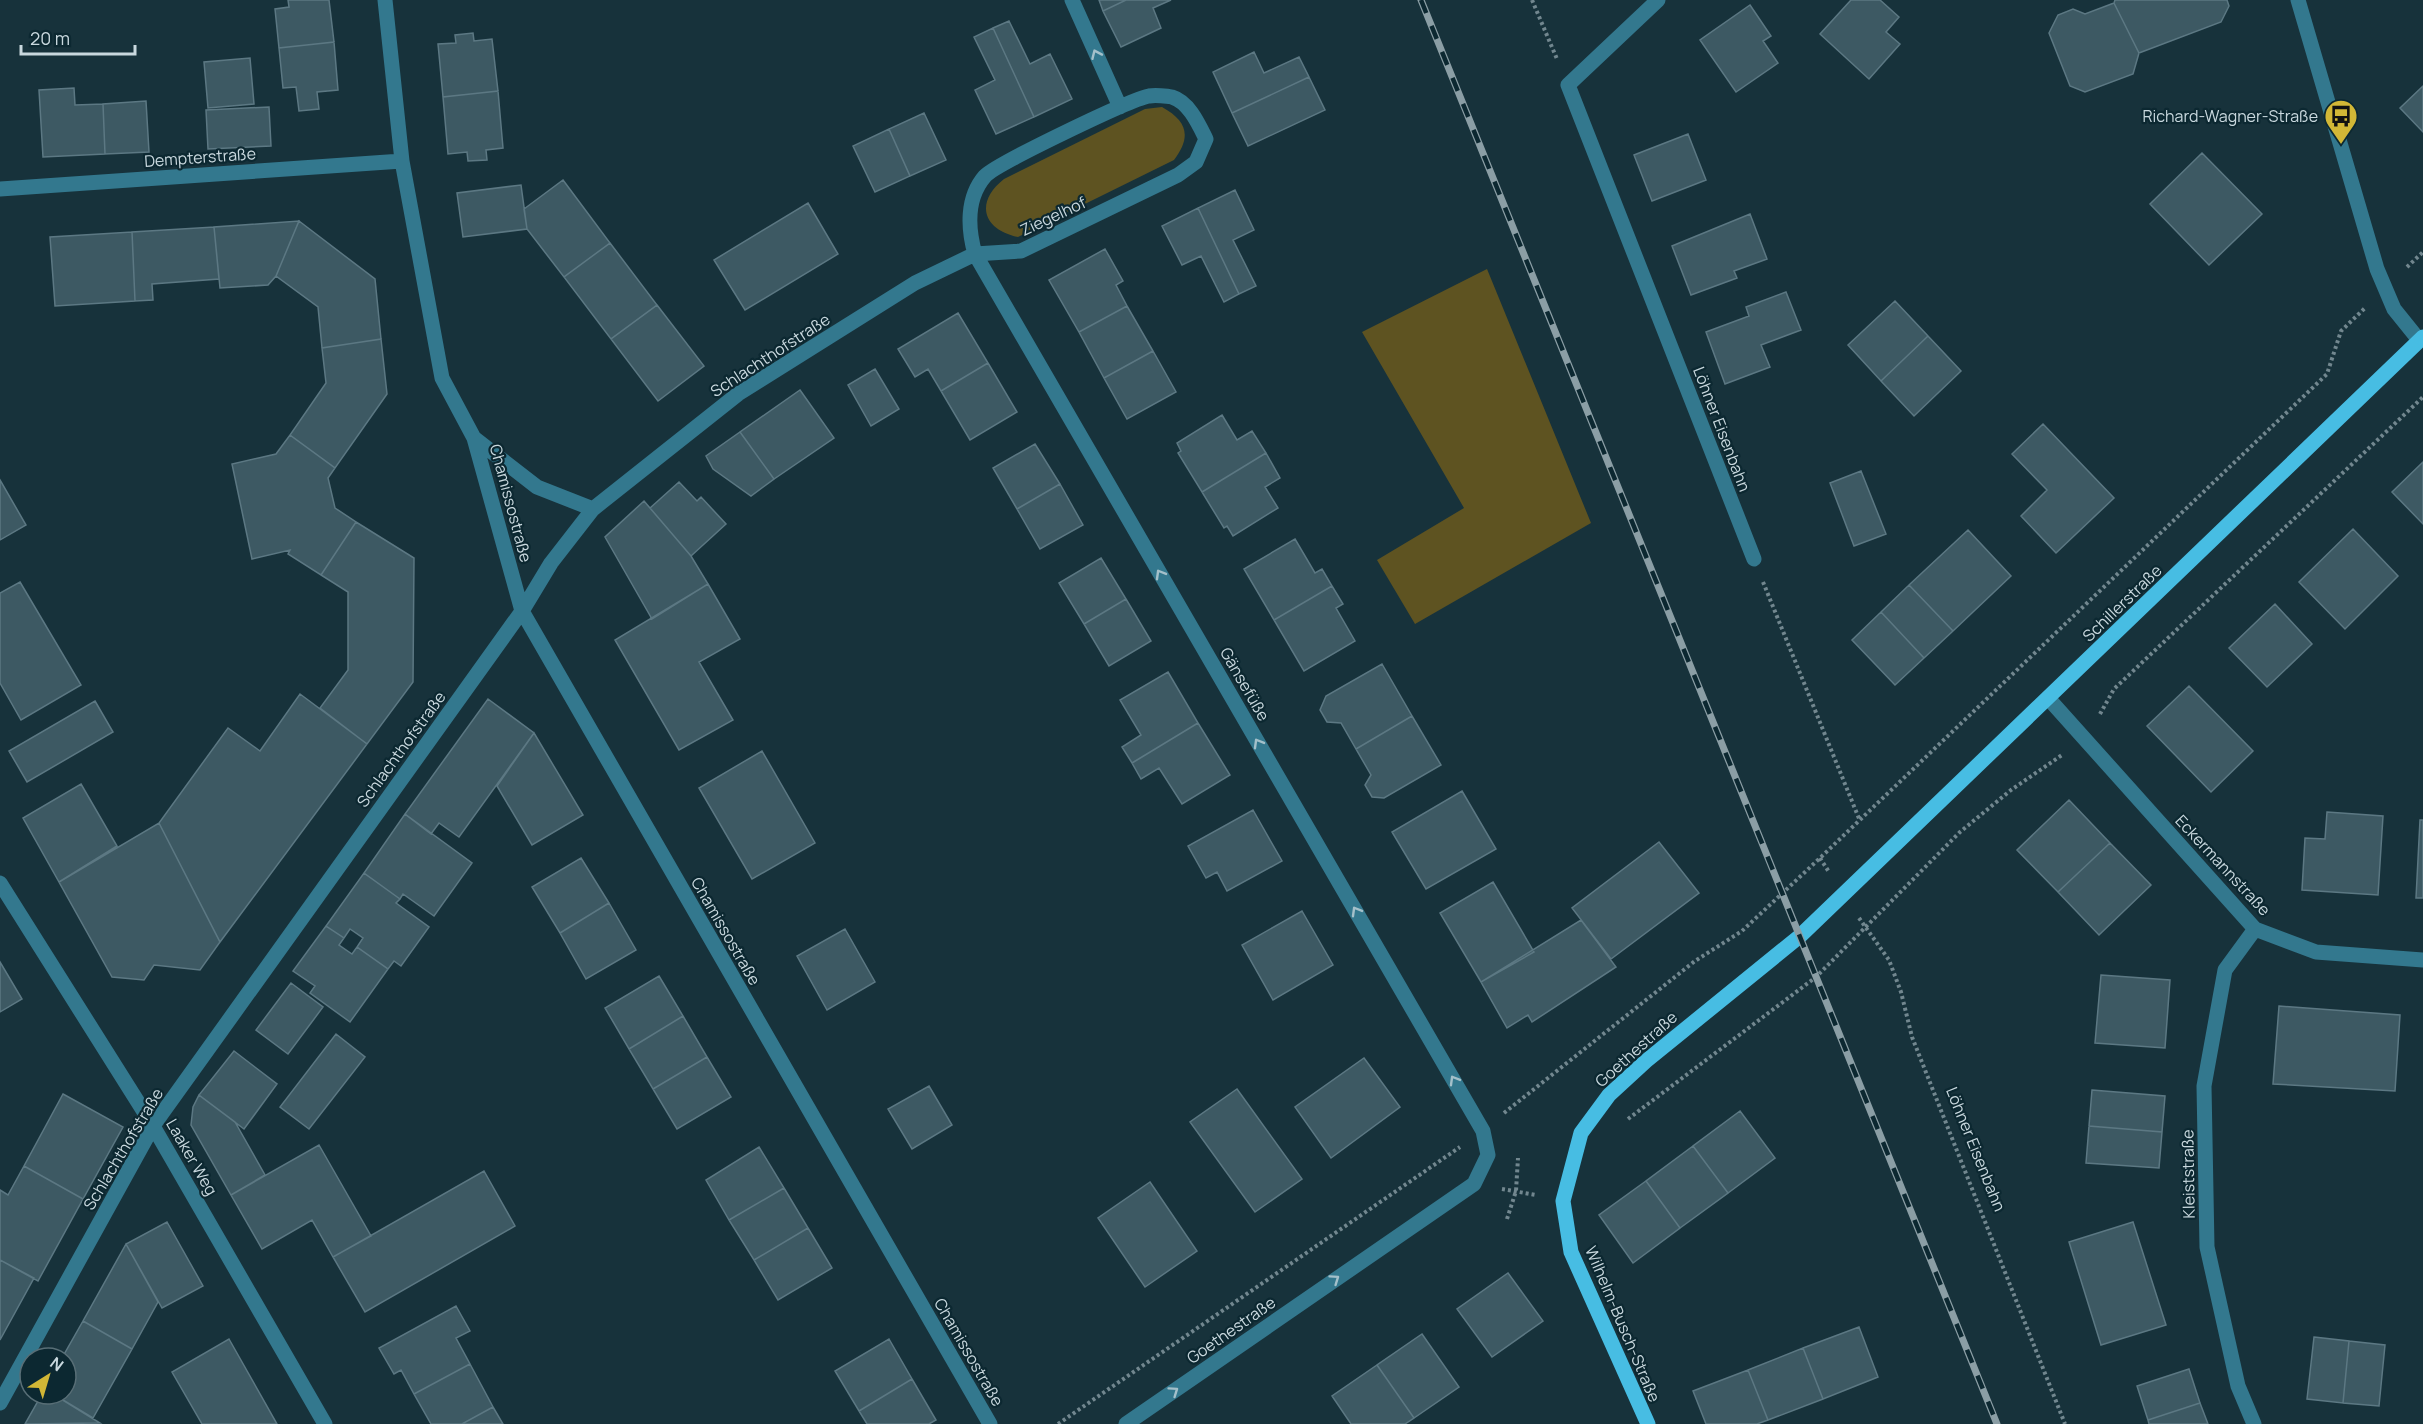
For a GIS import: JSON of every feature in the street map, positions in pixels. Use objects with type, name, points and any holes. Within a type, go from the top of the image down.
[{"type":"main road","name":"Schillerstraße","points":[[1844,894],[2421,338]]},
{"type":"main road","name":"Goethestraße","points":[[1563,1201],[1581,1133],[1609,1095],[1646,1061],[1800,936],[1844,894]]},
{"type":"main road","name":"Wilhelm-Busch-Straße","points":[[1563,1201],[1571,1252],[1648,1424]]},
{"type":"street","name":"Chamissostraße","points":[[385,0],[402,161],[442,378],[474,438],[522,611],[990,1424]]},
{"type":"street","points":[[1072,0],[1120,107]]},
{"type":"street","points":[[1568,85],[1658,0]]},
{"type":"street","points":[[2298,0],[2385,289],[2394,309],[2421,338]]},
{"type":"street","name":"Löhner Eisenbahn","points":[[1568,85],[1754,559]]},
{"type":"street","name":"Ziegelhof","points":[[1150,96],[1174,97],[1195,116],[1206,139],[1196,162],[1178,175],[1021,251],[975,254],[969,232],[971,211],[976,191],[986,175],[1120,107],[1150,96]]},
{"type":"street","name":"Dempterstraße","points":[[0,189],[402,161]]},
{"type":"street","name":"Schlachthofstraße","points":[[0,1403],[153,1126],[522,611],[551,563],[593,509],[738,394],[915,283],[975,254]]},
{"type":"street","name":"Gänsefüße","points":[[975,254],[1483,1131]]},
{"type":"street","name":"Chamissostraße","points":[[474,438],[537,487],[593,509]]},
{"type":"street","name":"Eckermannstraße","points":[[2048,698],[2255,929],[2316,952],[2423,960]]},
{"type":"street","name":"Laaker Weg","points":[[0,883],[153,1126],[325,1424]]},
{"type":"street","name":"Kleiststraße","points":[[2254,1424],[2238,1386],[2207,1247],[2204,1086],[2225,970],[2255,929]]},
{"type":"street","name":"Goethestraße","points":[[1126,1424],[1474,1184],[1488,1155],[1483,1131]]},
{"type":"path","points":[[1532,0],[1568,85]]},
{"type":"path","points":[[1058,1424],[1483,1131],[1695,961],[1742,931],[2327,374],[2341,331],[2423,252]]},
{"type":"path","points":[[1622,1124],[1816,977],[1960,832],[2011,790],[2055,761],[2105,709],[2114,689],[2423,397]]},
{"type":"path","points":[[1754,559],[1860,821]]},
{"type":"path","name":"Löhner Eisenbahn","points":[[1844,894],[1865,928],[1889,960],[1901,992],[1912,1037],[2065,1424]]},
{"type":"path","points":[[1474,1184],[1563,1201]]},
{"type":"shaded area","points":[[1162,107],[1177,118],[1184,130],[1183,144],[1174,160],[1018,237],[997,228],[990,221],[986,205],[995,188],[1004,179],[1145,109]]},
{"type":"shaded area","points":[[1487,269],[1591,523],[1415,624],[1377,560],[1464,508],[1362,332]]},
{"type":"building","points":[[288,0],[329,0],[334,42],[279,48],[275,9],[289,7]]},
{"type":"building","points":[[1099,0],[1126,0],[1103,11]]},
{"type":"building","points":[[1126,0],[1171,0],[1153,8],[1161,28],[1121,47],[1103,11]]},
{"type":"building","points":[[1851,0],[1880,0],[1899,17],[1886,32],[1900,44],[1869,79],[1820,34]]},
{"type":"building","points":[[2115,0],[2227,0],[2229,6],[2221,22],[2139,53],[2114,3]]},
{"type":"building","points":[[2114,3],[2139,53],[2133,74],[2085,92],[2070,86],[2049,33],[2058,15],[2073,9],[2085,14]]},
{"type":"building","points":[[1750,5],[1771,36],[1763,41],[1778,63],[1736,92],[1700,40]]},
{"type":"building","points":[[1009,21],[1030,64],[1050,54],[1072,99],[1034,117],[993,28]]},
{"type":"building","points":[[993,28],[1034,117],[996,134],[975,90],[995,80],[974,37]]},
{"type":"building","points":[[473,33],[474,41],[492,39],[498,91],[443,97],[438,44],[456,43],[455,35]]},
{"type":"building","points":[[334,42],[338,90],[317,92],[319,109],[299,111],[296,87],[283,88],[279,48]]},
{"type":"building","points":[[1254,52],[1264,73],[1299,57],[1309,77],[1232,113],[1213,72]]},
{"type":"building","points":[[250,58],[254,104],[208,108],[204,62]]},
{"type":"building","points":[[1309,77],[1325,110],[1248,146],[1232,113]]},
{"type":"building","points":[[2423,86],[2423,132],[2400,108]]},
{"type":"building","points":[[74,88],[75,105],[103,104],[105,154],[43,157],[39,90]]},
{"type":"building","points":[[498,91],[503,148],[486,150],[487,160],[468,161],[467,152],[448,154],[443,97]]},
{"type":"building","points":[[146,101],[149,152],[105,154],[103,104]]},
{"type":"building","points":[[269,107],[271,146],[208,149],[206,110]]},
{"type":"building","points":[[924,113],[946,160],[910,176],[889,129]]},
{"type":"building","points":[[889,129],[910,176],[875,192],[853,146]]},
{"type":"building","points":[[1688,134],[1706,180],[1652,201],[1634,155]]},
{"type":"building","points":[[2202,153],[2262,214],[2209,265],[2150,204]]},
{"type":"building","points":[[563,180],[610,243],[564,277],[527,229],[524,209]]},
{"type":"building","points":[[521,185],[527,229],[463,237],[457,193]]},
{"type":"building","points":[[1235,190],[1254,230],[1233,240],[1256,286],[1239,294],[1198,208]]},
{"type":"building","points":[[808,203],[838,254],[745,310],[714,260]]},
{"type":"building","points":[[1198,208],[1239,294],[1224,302],[1201,256],[1182,265],[1162,226]]},
{"type":"building","points":[[1750,214],[1767,259],[1734,271],[1737,278],[1691,295],[1672,246]]},
{"type":"building","points":[[299,221],[276,276],[268,285],[220,288],[214,227]]},
{"type":"building","points":[[299,221],[375,279],[381,339],[322,348],[318,307],[276,276]]},
{"type":"building","points":[[214,227],[219,279],[152,284],[153,300],[135,301],[132,232]]},
{"type":"building","points":[[132,232],[135,301],[55,306],[50,237]]},
{"type":"building","points":[[610,243],[657,305],[611,339],[564,277]]},
{"type":"building","points":[[1105,249],[1123,281],[1116,285],[1127,306],[1079,332],[1049,280]]},
{"type":"building","points":[[1786,292],[1801,330],[1761,345],[1770,367],[1725,384],[1706,332],[1749,316],[1746,307]]},
{"type":"building","points":[[1895,301],[1928,336],[1881,381],[1848,345]]},
{"type":"building","points":[[657,305],[704,366],[658,401],[611,339]]},
{"type":"building","points":[[1127,306],[1153,351],[1104,378],[1079,332]]},
{"type":"building","points":[[958,313],[988,363],[941,391],[928,369],[915,377],[898,349]]},
{"type":"building","points":[[1928,336],[1961,371],[1914,416],[1881,381]]},
{"type":"building","points":[[381,339],[387,394],[335,468],[290,435],[326,383],[322,348]]},
{"type":"building","points":[[1153,351],[1176,392],[1127,419],[1104,378]]},
{"type":"building","points":[[988,363],[1017,412],[970,440],[941,391]]},
{"type":"building","points":[[875,369],[899,409],[871,426],[848,385]]},
{"type":"building","points":[[800,390],[834,438],[774,479],[740,432]]},
{"type":"building","points":[[1222,415],[1237,440],[1252,431],[1266,453],[1202,492],[1178,453],[1181,451],[1177,443]]},
{"type":"building","points":[[2043,424],[2114,498],[2056,553],[2021,516],[2047,490],[2012,454]]},
{"type":"building","points":[[740,432],[774,479],[751,496],[713,469],[706,456]]},
{"type":"building","points":[[290,435],[335,468],[328,478],[335,508],[356,522],[321,575],[288,554],[290,550],[252,559],[232,464],[276,454]]},
{"type":"building","points":[[1035,444],[1060,484],[1017,509],[993,468]]},
{"type":"building","points":[[1266,453],[1280,478],[1265,487],[1278,508],[1233,536],[1227,526],[1224,528],[1202,492]]},
{"type":"building","points":[[2423,462],[2423,524],[2392,492]]},
{"type":"building","points":[[1861,471],[1886,534],[1854,546],[1830,483]]},
{"type":"building","points":[[0,480],[26,525],[0,540]]},
{"type":"building","points":[[679,482],[697,501],[701,497],[726,524],[691,556],[650,508]]},
{"type":"building","points":[[1060,484],[1083,525],[1040,549],[1017,509]]},
{"type":"building","points":[[644,501],[691,556],[708,584],[652,619],[605,537]]},
{"type":"building","points":[[356,522],[414,558],[413,682],[367,744],[320,708],[348,670],[348,592],[321,575]]},
{"type":"building","points":[[2353,529],[2398,576],[2345,629],[2299,582]]},
{"type":"building","points":[[1968,530],[2011,576],[1953,631],[1909,585]]},
{"type":"building","points":[[1295,539],[1315,573],[1322,569],[1332,586],[1274,620],[1244,569]]},
{"type":"building","points":[[1101,558],[1126,599],[1084,624],[1059,583]]},
{"type":"building","points":[[20,582],[81,685],[21,720],[0,683],[0,593]]},
{"type":"building","points":[[708,584],[740,639],[699,662],[733,720],[679,750],[615,640]]},
{"type":"building","points":[[1909,585],[1953,631],[1924,658],[1881,612]]},
{"type":"building","points":[[1332,586],[1343,604],[1336,608],[1355,641],[1304,671],[1274,620]]},
{"type":"building","points":[[1126,599],[1151,641],[1109,666],[1084,624]]},
{"type":"building","points":[[2275,604],[2312,644],[2267,687],[2229,648]]},
{"type":"building","points":[[1881,612],[1924,658],[1895,685],[1852,640]]},
{"type":"building","points":[[1382,664],[1412,716],[1356,749],[1341,723],[1327,722],[1320,710],[1326,696]]},
{"type":"building","points":[[1168,672],[1198,723],[1132,763],[1122,747],[1141,735],[1120,700]]},
{"type":"building","points":[[2189,686],[2253,751],[2211,792],[2147,726]]},
{"type":"building","points":[[300,694],[367,744],[220,942],[159,823],[228,728],[260,751]]},
{"type":"building","points":[[488,699],[534,733],[459,837],[439,823],[431,834],[405,814]]},
{"type":"building","points":[[95,701],[113,732],[27,782],[9,751]]},
{"type":"building","points":[[1412,716],[1441,765],[1384,798],[1372,797],[1365,785],[1371,775],[1356,749]]},
{"type":"building","points":[[1198,723],[1230,775],[1182,804],[1159,768],[1141,779],[1132,763]]},
{"type":"building","points":[[534,733],[583,815],[532,845],[497,786]]},
{"type":"building","points":[[762,751],[815,843],[752,879],[699,788]]},
{"type":"building","points":[[81,784],[117,846],[59,882],[23,818]]},
{"type":"building","points":[[1462,791],[1496,849],[1426,889],[1392,832]]},
{"type":"building","points":[[2069,800],[2110,843],[2058,892],[2017,850]]},
{"type":"building","points":[[1253,810],[1282,861],[1227,891],[1217,872],[1206,878],[1188,846]]},
{"type":"building","points":[[2327,812],[2383,816],[2378,895],[2302,890],[2305,838],[2325,839]]},
{"type":"building","points":[[405,814],[472,863],[434,916],[403,894],[400,899],[364,873]]},
{"type":"building","points":[[2420,820],[2423,820],[2423,898],[2416,898]]},
{"type":"building","points":[[159,823],[220,942],[200,970],[154,965],[144,980],[112,977],[59,882]]},
{"type":"building","points":[[1659,842],[1699,893],[1611,959],[1572,908]]},
{"type":"building","points":[[2110,843],[2151,885],[2099,935],[2058,892]]},
{"type":"building","points":[[581,858],[609,903],[560,933],[532,887]]},
{"type":"building","points":[[364,873],[400,899],[396,903],[429,927],[401,966],[394,961],[388,969],[357,947],[363,938],[350,929],[344,938],[326,926]]},
{"type":"building","points":[[1493,882],[1534,952],[1481,982],[1440,913]]},
{"type":"building","points":[[609,903],[636,950],[586,979],[560,933]]},
{"type":"building","points":[[1302,911],[1333,965],[1273,1000],[1242,945]]},
{"type":"building","points":[[1581,920],[1616,967],[1532,1022],[1528,1015],[1507,1028],[1481,982]]},
{"type":"building","points":[[326,926],[344,938],[339,945],[352,954],[357,947],[388,969],[350,1022],[310,993],[315,986],[293,971]]},
{"type":"building","points":[[845,929],[875,982],[827,1010],[797,956]]},
{"type":"building","points":[[0,962],[22,999],[0,1012]]},
{"type":"building","points":[[2101,975],[2170,980],[2165,1048],[2095,1043]]},
{"type":"building","points":[[659,976],[683,1016],[629,1049],[605,1008]]},
{"type":"building","points":[[291,983],[323,1007],[288,1054],[256,1030]]},
{"type":"building","points":[[2279,1006],[2400,1015],[2395,1091],[2273,1084]]},
{"type":"building","points":[[683,1016],[707,1057],[653,1089],[629,1049]]},
{"type":"building","points":[[336,1034],[365,1057],[309,1129],[280,1107]]},
{"type":"building","points":[[234,1051],[277,1084],[244,1129],[199,1095]]},
{"type":"building","points":[[707,1057],[731,1097],[677,1129],[653,1089]]},
{"type":"building","points":[[1364,1058],[1400,1107],[1331,1158],[1295,1107]]},
{"type":"building","points":[[929,1086],[952,1125],[912,1149],[888,1109]]},
{"type":"building","points":[[1237,1089],[1302,1179],[1255,1212],[1190,1122]]},
{"type":"building","points":[[2092,1090],[2165,1096],[2162,1132],[2089,1126]]},
{"type":"building","points":[[63,1094],[123,1127],[83,1199],[24,1166]]},
{"type":"building","points":[[199,1095],[235,1122],[265,1175],[231,1195],[191,1125],[193,1107]]},
{"type":"building","points":[[1740,1111],[1775,1158],[1728,1193],[1693,1146]]},
{"type":"building","points":[[2089,1126],[2162,1132],[2159,1168],[2086,1163]]},
{"type":"building","points":[[319,1145],[371,1236],[333,1257],[312,1220],[262,1249],[231,1195]]},
{"type":"building","points":[[1693,1146],[1728,1193],[1680,1228],[1646,1181]]},
{"type":"building","points":[[759,1147],[784,1188],[729,1220],[706,1180]]},
{"type":"building","points":[[24,1166],[83,1199],[38,1281],[0,1260],[0,1190],[8,1195]]},
{"type":"building","points":[[484,1171],[515,1226],[365,1312],[333,1257]]},
{"type":"building","points":[[1646,1181],[1680,1228],[1633,1263],[1599,1215]]},
{"type":"building","points":[[1150,1182],[1197,1251],[1145,1287],[1098,1218]]},
{"type":"building","points":[[784,1188],[808,1228],[754,1260],[729,1220]]},
{"type":"building","points":[[167,1222],[203,1286],[162,1308],[126,1244]]},
{"type":"building","points":[[2133,1222],[2166,1325],[2101,1345],[2069,1242]]},
{"type":"building","points":[[808,1228],[832,1268],[778,1300],[754,1260]]},
{"type":"building","points":[[126,1244],[158,1302],[132,1349],[83,1321]]},
{"type":"building","points":[[0,1260],[34,1278],[0,1340]]},
{"type":"building","points":[[1508,1273],[1543,1321],[1492,1357],[1457,1309]]},
{"type":"building","points":[[456,1306],[470,1331],[456,1338],[470,1364],[414,1394],[401,1370],[394,1374],[379,1348]]},
{"type":"building","points":[[83,1321],[132,1349],[93,1418],[73,1406],[78,1406],[78,1346],[69,1346]]},
{"type":"building","points":[[1859,1327],[1878,1377],[1823,1399],[1803,1348]]},
{"type":"building","points":[[1422,1334],[1459,1387],[1414,1418],[1377,1365]]},
{"type":"building","points":[[2314,1337],[2349,1341],[2343,1403],[2307,1399]]},
{"type":"building","points":[[229,1339],[277,1424],[202,1424],[172,1372]]},
{"type":"building","points":[[889,1339],[912,1379],[859,1411],[835,1371]]},
{"type":"building","points":[[2349,1341],[2385,1345],[2379,1406],[2343,1403]]},
{"type":"building","points":[[1803,1348],[1823,1399],[1768,1420],[1748,1370]]},
{"type":"building","points":[[470,1364],[493,1407],[462,1424],[431,1424],[414,1394]]},
{"type":"building","points":[[1377,1365],[1414,1418],[1405,1424],[1351,1424],[1332,1396]]},
{"type":"building","points":[[2189,1369],[2200,1403],[2148,1420],[2137,1386]]},
{"type":"building","points":[[1748,1370],[1768,1420],[1757,1424],[1706,1424],[1693,1391]]},
{"type":"building","points":[[912,1379],[936,1420],[929,1424],[867,1424],[859,1411]]},
{"type":"building","points":[[2200,1403],[2208,1424],[2149,1424],[2148,1420]]},
{"type":"building","points":[[35,1406],[72,1406],[100,1423],[25,1424]]},
{"type":"building","points":[[493,1407],[503,1424],[462,1424]]},
{"type":"railway","points":[[1421,0],[1997,1424]]},
{"type":"place","name":"Richard-Wagner-Straße","points":[[2341,145]]}]
